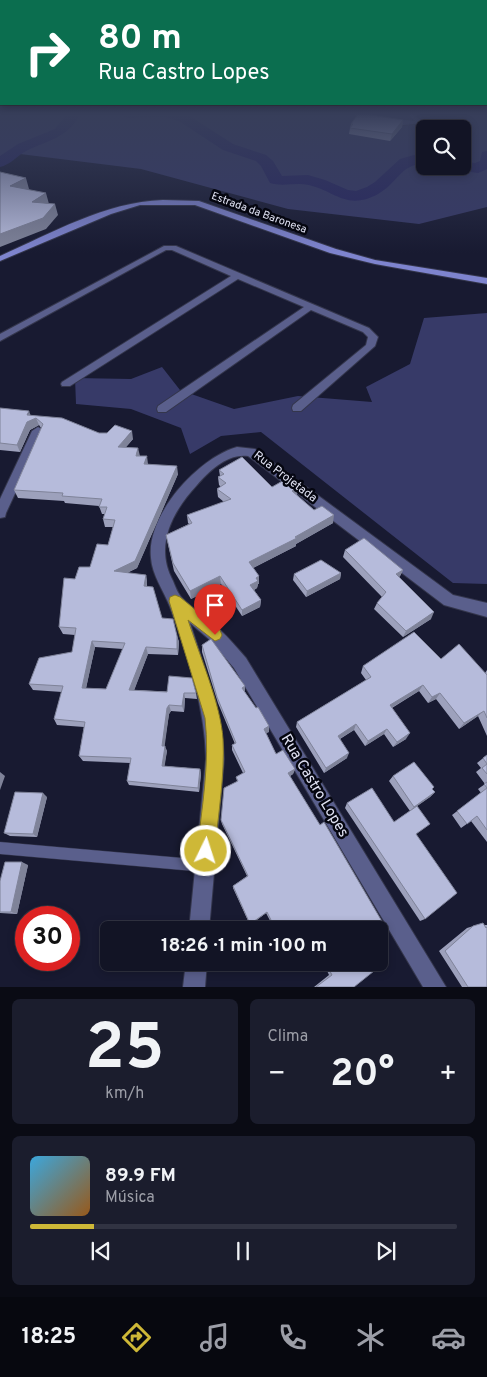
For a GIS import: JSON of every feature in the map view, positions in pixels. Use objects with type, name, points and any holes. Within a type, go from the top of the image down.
[{"type":"main road","name":"Estrada da Baronesa","points":[[0,259],[124,206],[181,201],[212,207],[309,243],[375,262],[487,281]]},
{"type":"street","points":[[0,338],[164,248],[173,248],[366,330],[372,336],[370,346],[296,408]]},
{"type":"street","points":[[66,384],[238,276]]},
{"type":"street","points":[[162,409],[311,306]]},
{"type":"street","points":[[0,513],[38,430]]},
{"type":"street","name":"Rua Projetada","points":[[200,921],[215,759],[215,738],[212,718],[175,601],[159,568],[158,561],[159,540],[165,523],[187,485],[206,469],[232,452],[245,450],[251,452],[448,600],[487,610]]},
{"type":"street","name":"Rua Castro Lopes","points":[[175,601],[215,635],[240,663],[435,987]]},
{"type":"street","points":[[194,987],[196,971]]},
{"type":"lane","points":[[0,848],[205,866]]},
{"type":"shaded area","points":[[69,160],[416,160],[416,175],[471,175],[471,160],[487,160],[487,207],[419,224],[288,209],[141,169]]},
{"type":"shaded area","points":[[487,313],[487,584],[453,583],[261,432],[221,436],[190,454],[181,428],[131,409],[76,404],[75,378],[131,379],[162,367],[180,390],[234,409],[298,396],[372,402],[366,387],[410,364],[424,318]]},
{"type":"building","points":[[0,172],[26,178],[10,186],[46,193],[32,202],[55,204],[43,218],[0,234]]},
{"type":"building","points":[[0,408],[29,411],[27,415],[62,418],[99,433],[107,433],[115,425],[132,431],[118,447],[138,448],[136,456],[147,456],[144,464],[177,466],[135,561],[114,571],[146,575],[144,586],[153,587],[162,618],[173,619],[177,636],[177,649],[146,647],[129,690],[167,692],[169,676],[192,678],[196,693],[184,693],[182,706],[169,705],[167,708],[162,746],[165,746],[162,766],[200,769],[198,788],[127,781],[131,758],[79,756],[85,722],[54,719],[63,686],[29,684],[39,658],[72,652],[76,628],[59,627],[64,578],[75,579],[79,567],[90,567],[97,544],[108,545],[115,520],[103,519],[107,507],[99,507],[102,499],[62,496],[63,493],[14,490],[43,424],[36,418],[27,422],[17,445],[0,443]],"holes":[[[92,641],[125,643],[106,689],[82,688]]]},
{"type":"building","points":[[242,457],[272,487],[286,479],[297,487],[292,491],[314,510],[322,506],[334,515],[295,537],[297,538],[249,562],[259,576],[256,578],[258,581],[250,585],[261,600],[242,610],[220,576],[190,591],[173,563],[166,535],[192,523],[187,515],[231,499],[217,489],[226,483],[218,477],[224,474],[219,470]]},
{"type":"building","points":[[364,538],[403,570],[396,574],[434,612],[406,631],[377,603],[386,592],[345,550]]},
{"type":"building","points":[[321,560],[341,573],[307,591],[294,574]]},
{"type":"building","points":[[414,632],[441,659],[459,644],[487,675],[487,718],[484,711],[464,723],[440,693],[432,697],[423,685],[390,705],[410,733],[397,742],[387,729],[368,741],[356,724],[338,736],[349,753],[326,768],[297,722],[371,677],[363,666]]},
{"type":"building","points":[[211,639],[245,686],[242,688],[256,708],[258,707],[269,726],[264,729],[276,754],[283,750],[295,769],[288,773],[320,825],[324,822],[382,921],[272,921],[267,912],[254,921],[249,921],[233,886],[248,876],[221,820],[224,788],[238,781],[236,777],[245,772],[232,745],[236,743],[217,697],[202,645]]},
{"type":"building","points":[[487,755],[487,764],[483,758]]},
{"type":"building","points":[[414,762],[434,787],[432,789],[435,792],[414,807],[393,776]]},
{"type":"building","points":[[487,764],[487,774],[482,768]]},
{"type":"building","points":[[372,788],[394,822],[417,806],[430,824],[416,834],[457,893],[425,919],[347,803]]},
{"type":"building","points":[[487,788],[487,830],[477,816],[467,824],[457,811]]},
{"type":"building","points":[[15,792],[43,793],[33,834],[4,833]]},
{"type":"building","points":[[5,862],[22,862],[11,912],[0,912],[0,881]]},
{"type":"building","points":[[483,923],[487,927],[487,987],[468,987],[445,951],[473,926]]},
{"type":"building","points":[[330,971],[374,971],[354,987],[316,987],[332,975]]},
{"type":"waterway","points":[[0,163],[4,160]]},
{"type":"waterway","points":[[263,160],[276,180],[308,180],[349,195],[364,194],[373,190],[398,167],[414,160]]},
{"type":"waterway","points":[[471,167],[478,168],[487,163],[487,160]]},
{"type":"route","points":[[206,851],[215,759],[215,738],[212,718],[202,681],[175,601],[215,635]]}]
